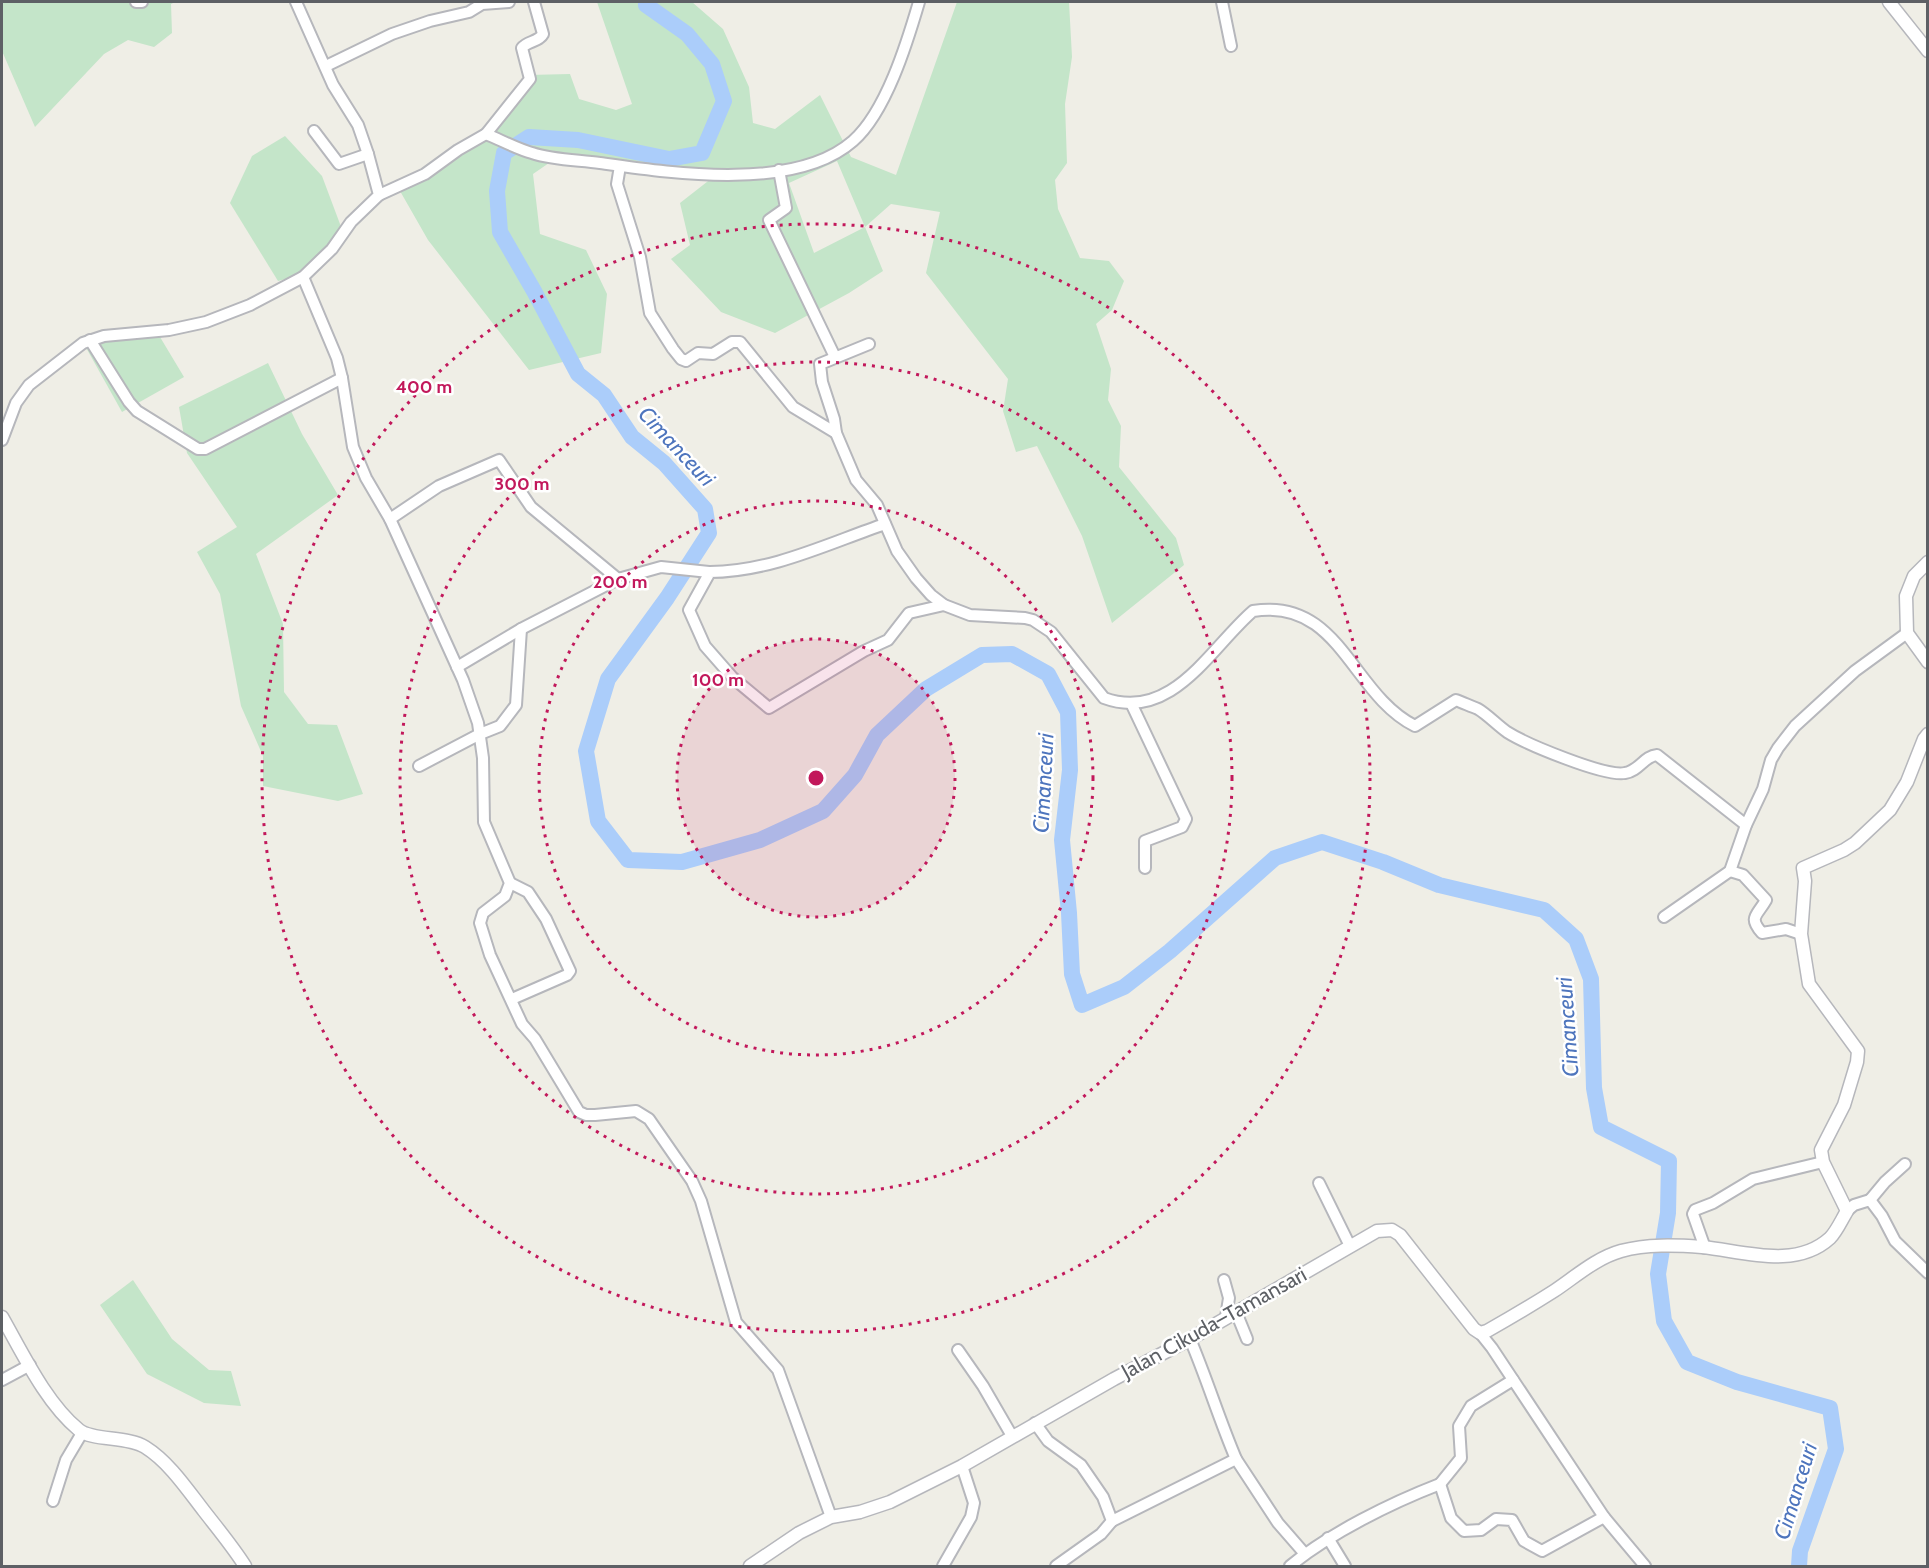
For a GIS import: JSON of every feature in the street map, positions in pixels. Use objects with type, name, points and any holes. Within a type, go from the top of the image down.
[{"type":"street","points":[[136,2],[142,2]]},
{"type":"street","points":[[296,2],[333,85],[358,126],[379,195]]},
{"type":"street","points":[[326,66],[392,34],[429,21],[469,12],[482,4],[509,2]]},
{"type":"street","points":[[2,440],[16,403],[29,385],[90,340],[118,334],[169,330],[206,322],[250,305],[303,278],[332,249],[351,222],[379,195],[425,174],[458,150],[486,134],[530,79],[522,48],[543,34],[534,2]]},
{"type":"street","points":[[486,134],[533,154],[709,175],[779,171],[820,160],[855,140],[867,125],[886,92],[906,46],[919,2]]},
{"type":"street","points":[[1221,2],[1231,46]]},
{"type":"street","points":[[1889,2],[1928,51]]},
{"type":"street","points":[[314,131],[339,164],[368,154]]},
{"type":"street","points":[[620,166],[617,184],[640,257],[650,313],[673,349],[686,361],[698,353],[713,354],[732,342],[740,342],[793,407],[836,433]]},
{"type":"street","points":[[779,171],[786,208],[769,220],[835,357]]},
{"type":"street","points":[[303,278],[337,358],[353,447],[366,478],[390,519],[463,680],[480,734],[483,758],[484,822],[510,884],[528,892],[546,919],[570,971],[567,975],[512,999]]},
{"type":"street","points":[[90,340],[137,411],[198,449],[205,450],[342,378]]},
{"type":"street","points":[[869,344],[820,364],[822,382],[836,433],[856,480],[877,505],[897,551],[930,595],[944,605],[970,615],[1033,620],[1051,632],[1104,698],[1115,702],[1131,703],[1155,698],[1183,683],[1254,611],[1264,609],[1296,614],[1307,617],[1326,631],[1376,696],[1399,718],[1415,726],[1456,700],[1478,710],[1506,732],[1524,742],[1581,764],[1616,773],[1626,773],[1638,768],[1652,755],[1657,755],[1746,825]]},
{"type":"street","points":[[390,519],[439,486],[499,460],[531,507],[618,579]]},
{"type":"street","points":[[885,524],[806,554],[732,572],[710,572],[689,610],[705,646],[733,678],[769,708],[864,651],[888,640],[909,613],[944,605]]},
{"type":"street","points":[[1928,562],[1914,576],[1906,596],[1907,633],[1928,662]]},
{"type":"street","points":[[456,666],[521,629],[618,579],[661,567],[709,572]]},
{"type":"street","points":[[419,766],[500,726],[516,705],[521,629]]},
{"type":"street","points":[[1664,917],[1730,871],[1746,825],[1763,789],[1771,760],[1795,726],[1855,671],[1907,633]]},
{"type":"street","points":[[1131,703],[1186,819],[1182,827],[1145,841],[1145,868]]},
{"type":"street","points":[[1847,1211],[1824,1162],[1821,1150],[1844,1105],[1858,1051],[1809,984],[1800,934],[1805,881],[1803,868],[1855,843],[1890,810],[1907,782],[1928,734]]},
{"type":"street","points":[[1730,871],[1743,875],[1766,900],[1755,915],[1755,925],[1762,933],[1786,928],[1800,934]]},
{"type":"street","points":[[510,884],[505,896],[483,913],[480,923],[490,955],[522,1024],[535,1039],[579,1112],[595,1115],[636,1111],[649,1119],[692,1181],[701,1201],[736,1322],[778,1370],[831,1517]]},
{"type":"street","points":[[1705,1248],[1693,1214],[1695,1210],[1713,1203],[1753,1179],[1824,1162]]},
{"type":"street","points":[[1645,1566],[1604,1517],[1480,1333],[1554,1291],[1603,1259],[1619,1252],[1645,1246],[1686,1246],[1778,1257],[1805,1252],[1831,1236],[1847,1211],[1854,1205],[1870,1200],[1905,1164]]},
{"type":"street","points":[[1319,1183],[1350,1246]]},
{"type":"street","points":[[1870,1200],[1882,1216],[1894,1241],[1928,1274]]},
{"type":"street","name":"Jalan Cikuda–Tamansari","points":[[750,1566],[800,1533],[831,1517],[860,1512],[890,1502],[962,1466],[1035,1423],[1190,1339],[1377,1231],[1392,1230],[1400,1235],[1474,1329],[1480,1333]]},
{"type":"street","points":[[1224,1280],[1231,1315],[1246,1339]]},
{"type":"street","points":[[2,1317],[56,1406],[82,1433],[135,1442],[145,1446],[183,1483],[245,1566]]},
{"type":"street","points":[[1190,1339],[1236,1459],[1278,1523],[1305,1554]]},
{"type":"street","points":[[958,1350],[983,1386],[1012,1436]]},
{"type":"street","points":[[2,1380],[30,1365]]},
{"type":"street","points":[[1290,1566],[1328,1539],[1418,1492],[1440,1484],[1461,1458],[1460,1426],[1471,1406],[1513,1380]]},
{"type":"street","points":[[1035,1423],[1048,1442],[1081,1465],[1103,1497],[1112,1521]]},
{"type":"street","points":[[53,1501],[66,1460],[82,1433]]},
{"type":"street","points":[[1056,1566],[1101,1534],[1112,1521],[1236,1459]]},
{"type":"street","points":[[944,1566],[971,1518],[974,1503],[962,1466]]},
{"type":"street","points":[[1440,1484],[1451,1518],[1464,1531],[1481,1530],[1496,1519],[1512,1520],[1524,1541],[1542,1551],[1604,1517]]},
{"type":"street","points":[[1328,1539],[1345,1566]]},
{"type":"green space","points":[[2,2],[175,2],[171,4],[172,33],[154,47],[128,40],[104,54],[35,127],[2,51]]},
{"type":"green space","points":[[597,2],[692,2],[723,29],[749,87],[753,123],[775,129],[820,95],[851,157],[896,175],[957,2],[1069,2],[1072,57],[1065,104],[1067,163],[1055,180],[1058,209],[1080,258],[1109,261],[1124,281],[1112,310],[1096,324],[1111,369],[1108,400],[1121,426],[1119,467],[1176,538],[1184,565],[1112,623],[1082,536],[1037,446],[1016,452],[1003,411],[1008,379],[926,273],[940,212],[891,204],[865,227],[883,271],[849,293],[775,333],[721,312],[671,259],[690,245],[680,203],[712,178],[705,169],[649,176],[562,154],[533,174],[540,234],[586,250],[607,294],[601,353],[529,370],[428,240],[396,184],[487,129],[528,75],[570,74],[579,99],[616,110],[632,104]],"holes":[[[837,161],[865,227],[814,253],[789,183]]]},
{"type":"green space","points":[[285,136],[322,176],[343,232],[305,274],[278,281],[230,203],[252,156]]},
{"type":"green space","points":[[157,332],[184,377],[122,412],[84,344]]},
{"type":"green space","points":[[268,363],[302,434],[338,495],[256,554],[283,624],[284,692],[308,724],[337,725],[363,794],[338,801],[263,786],[263,756],[241,706],[220,594],[197,552],[237,527],[187,453],[179,407]]},
{"type":"green space","points":[[133,1280],[172,1339],[209,1370],[231,1371],[241,1406],[204,1403],[147,1374],[100,1305]]},
{"type":"waterway","name":"Cimanceuri","points":[[646,2],[646,5],[687,34],[712,64],[724,101],[702,153],[669,159],[578,140],[529,137],[504,153],[497,191],[500,232],[578,374],[604,395],[632,437],[664,463],[705,509],[709,533],[667,598],[608,679],[586,751],[598,821],[628,860],[682,862],[760,840],[823,811],[855,775],[877,735],[926,689],[982,655],[1012,654],[1048,674],[1068,712],[1070,770],[1062,840],[1072,974],[1082,1005],[1124,987],[1170,951],[1275,858],[1322,842],[1383,862],[1439,885],[1544,910],[1576,939],[1591,979],[1594,1088],[1601,1127],[1669,1161],[1668,1213],[1658,1274],[1664,1321],[1687,1362],[1737,1382],[1830,1408],[1836,1449],[1800,1551],[1799,1566]]}]
